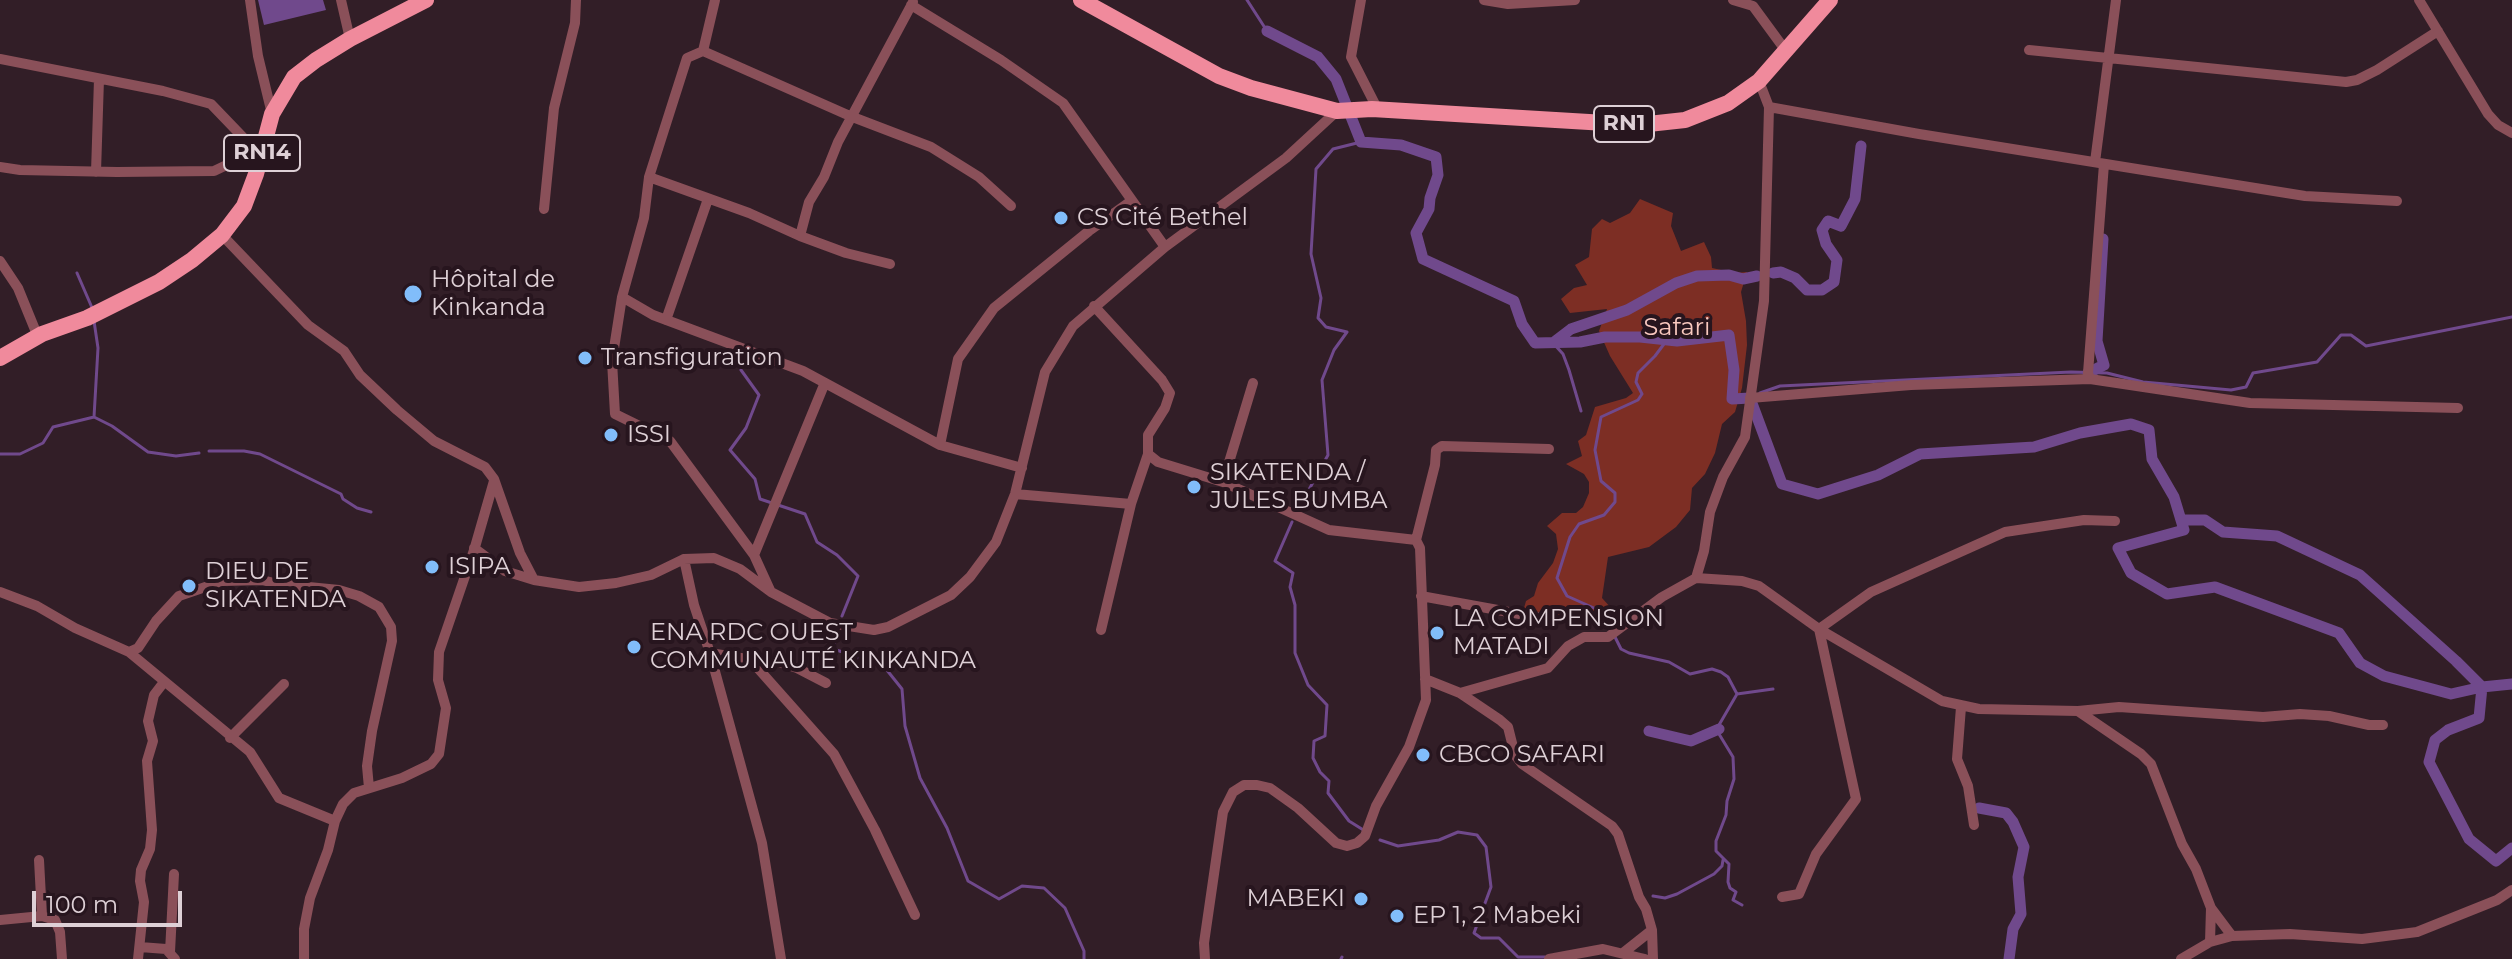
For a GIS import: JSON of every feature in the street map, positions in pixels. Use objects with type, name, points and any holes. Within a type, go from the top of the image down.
[{"type":"highway","name":"RN14","points":[[0,358],[38,337],[93,315],[159,282],[222,235],[244,206],[272,114],[294,77],[350,39],[426,0]]},
{"type":"highway","name":"RN1","points":[[1081,0],[1219,76],[1251,88],[1337,111],[1375,110],[1639,125],[1685,120],[1728,103],[1759,81],[1830,0]]},
{"type":"street","points":[[250,0],[258,56],[272,114]]},
{"type":"street","points":[[341,0],[350,39]]},
{"type":"street","points":[[544,209],[554,108],[575,23],[576,0]]},
{"type":"street","points":[[703,51],[715,0]]},
{"type":"street","points":[[1361,0],[1351,57],[1375,110]]},
{"type":"street","points":[[1484,0],[1508,4],[1575,0]]},
{"type":"street","points":[[1733,0],[1753,6],[1786,51]]},
{"type":"street","points":[[2090,379],[2099,163],[2116,0]]},
{"type":"street","points":[[2419,0],[2488,114],[2498,125],[2512,133]]},
{"type":"street","points":[[800,236],[809,202],[824,177],[850,116],[912,3],[1063,103],[1165,247]]},
{"type":"street","points":[[2029,50],[2346,82],[2377,70],[2438,31]]},
{"type":"street","points":[[771,592],[754,555],[670,441],[615,414],[612,361],[622,297],[644,218],[649,177],[687,58],[703,51],[850,116],[931,147],[979,177],[1011,206]]},
{"type":"street","points":[[0,59],[192,97],[220,111],[258,153],[214,171],[96,172],[0,167]]},
{"type":"street","points":[[96,172],[99,79]]},
{"type":"street","points":[[1696,578],[1718,488],[1745,437],[1764,301],[1769,107],[1759,81]]},
{"type":"street","points":[[1769,107],[2305,196],[2397,201]]},
{"type":"street","points":[[474,548],[505,571],[534,580],[579,587],[651,575],[684,559],[714,558],[740,569],[771,592],[830,623],[874,630],[888,627],[951,595],[970,577],[996,542],[1015,494],[1045,372],[1073,326],[1165,247],[1286,158],[1337,111]]},
{"type":"street","points":[[649,177],[749,213],[846,253],[890,264]]},
{"type":"street","points":[[666,320],[708,199]]},
{"type":"street","points":[[940,445],[958,359],[994,308],[1131,201]]},
{"type":"street","points":[[222,235],[308,325],[344,351],[360,375],[397,410],[434,441],[485,467],[494,479],[520,553],[534,580]]},
{"type":"street","points":[[0,261],[18,288],[38,337]]},
{"type":"street","points":[[622,297],[666,320],[803,371],[940,445],[1022,468]]},
{"type":"street","points":[[1094,306],[1169,389],[1165,408],[1148,435],[1148,454],[1131,504],[1101,630]]},
{"type":"street","points":[[1750,398],[1911,385],[2090,379],[2250,403],[2458,408]]},
{"type":"street","points":[[1223,482],[1253,383]]},
{"type":"street","points":[[754,555],[824,385]]},
{"type":"street","points":[[1205,959],[1204,943],[1223,812],[1233,792],[1244,785],[1270,788],[1298,808],[1336,843],[1347,846],[1357,843],[1365,836],[1376,806],[1418,726],[1426,700],[1420,548],[1416,540],[1438,447],[1549,449]]},
{"type":"street","points":[[1148,454],[1158,462],[1223,482],[1329,530],[1416,540]]},
{"type":"street","points":[[304,959],[304,929],[310,898],[343,804],[354,793],[431,764],[439,754],[446,708],[438,680],[439,652],[494,479]]},
{"type":"street","points":[[1015,494],[1131,504]]},
{"type":"street","points":[[1819,629],[1871,592],[2005,532],[2084,520],[2115,521]]},
{"type":"street","points":[[684,559],[694,605],[762,843],[781,959]]},
{"type":"street","points":[[1460,693],[1548,668],[1568,646],[1584,637],[1608,637],[1662,597],[1696,578],[1742,581],[1759,586],[1819,629],[1942,701],[1961,707],[2078,711],[2119,707],[2263,717],[2300,714],[2383,725]]},
{"type":"street","points":[[129,652],[138,648],[156,621],[179,596],[223,581],[262,580],[339,590],[379,607],[391,627],[392,641],[372,731],[367,766],[369,788]]},
{"type":"street","points":[[0,592],[37,606],[75,628],[129,652],[250,752],[279,798],[335,821]]},
{"type":"street","points":[[1421,596],[1547,619]]},
{"type":"street","points":[[1782,897],[1799,894],[1816,854],[1856,799],[1819,629]]},
{"type":"street","points":[[710,653],[776,661],[826,683]]},
{"type":"street","points":[[747,659],[834,754],[875,830],[915,915]]},
{"type":"street","points":[[1425,679],[1460,693],[1508,727],[1515,755],[1522,764],[1612,826],[1618,834],[1652,930],[1653,959]]},
{"type":"street","points":[[164,682],[154,695],[148,721],[153,741],[147,761],[152,830],[150,849],[141,870],[144,902],[139,953],[173,955],[174,874]]},
{"type":"street","points":[[230,738],[284,684]]},
{"type":"street","points":[[1961,707],[1957,759],[1968,786],[1974,825]]},
{"type":"street","points":[[2078,711],[2151,764],[2211,908],[2232,936]]},
{"type":"street","points":[[39,860],[42,916]]},
{"type":"street","points":[[2181,959],[2210,942],[2232,936],[2290,934],[2362,939],[2417,932],[2497,900],[2512,890]]},
{"type":"street","points":[[2210,942],[2211,908]]},
{"type":"street","points":[[0,920],[42,916],[55,920],[60,932],[62,959]]},
{"type":"street","points":[[1623,953],[1652,930]]},
{"type":"street","points":[[1549,959],[1603,949],[1645,959]]},
{"type":"green space","name":"Safari","points":[[1640,199],[1673,213],[1671,226],[1681,251],[1704,242],[1712,268],[1747,272],[1741,292],[1747,345],[1742,388],[1735,412],[1722,424],[1715,453],[1705,474],[1692,488],[1690,510],[1676,527],[1649,547],[1608,557],[1602,598],[1612,609],[1597,617],[1552,616],[1524,608],[1526,601],[1534,596],[1558,549],[1556,534],[1547,526],[1562,513],[1576,513],[1583,507],[1589,493],[1589,482],[1584,474],[1566,464],[1582,456],[1578,441],[1586,435],[1595,407],[1633,393],[1599,331],[1607,309],[1570,313],[1561,299],[1574,288],[1587,285],[1575,265],[1589,257],[1592,229],[1602,219],[1610,223],[1630,213]]},
{"type":"shaded area","points":[[258,0],[323,0],[326,10],[264,25]]},
{"type":"waterway","points":[[1247,0],[1267,31]]},
{"type":"waterway","points":[[1267,31],[1318,57],[1336,79],[1361,142],[1401,145],[1436,157],[1438,175],[1429,209],[1416,233],[1423,259],[1514,301],[1522,324],[1535,343],[1580,342],[1605,337],[1677,341],[1729,335],[1734,370],[1732,399],[1750,398],[1782,484],[1818,494],[1878,475],[1920,454],[2034,447],[2080,433],[2131,424],[2149,430],[2152,459],[2174,497],[2184,530],[2118,548],[2131,573],[2167,594],[2215,587],[2339,633],[2360,663],[2384,676],[2451,694],[2512,684]]},
{"type":"waterway","points":[[1300,506],[1328,455],[1322,380],[1334,350],[1347,332],[1326,327],[1318,318],[1321,298],[1311,254],[1316,169],[1333,149],[1361,142]]},
{"type":"waterway","points":[[1773,273],[1781,272],[1795,278],[1807,290],[1822,290],[1834,282],[1837,260],[1826,244],[1822,230],[1828,221],[1841,226],[1855,199],[1861,146]]},
{"type":"waterway","points":[[2088,373],[2104,365],[2097,341],[2103,239]]},
{"type":"waterway","points":[[77,273],[93,310]]},
{"type":"waterway","points":[[1554,342],[1571,329],[1627,310],[1676,283],[1697,276],[1729,275],[1743,279],[1757,276]]},
{"type":"waterway","points":[[1760,393],[1780,386],[2071,372],[2107,373],[2143,382],[2231,390],[2246,387],[2253,373],[2317,362],[2341,335],[2351,335],[2366,346],[2512,317]]},
{"type":"waterway","points":[[0,454],[20,454],[43,443],[53,427],[94,417],[98,348],[94,321]]},
{"type":"waterway","points":[[1614,629],[1614,617],[1567,596],[1557,578],[1570,537],[1579,524],[1604,515],[1615,502],[1615,493],[1601,481],[1595,450],[1601,417],[1638,400],[1642,394],[1636,382],[1638,373],[1667,340]]},
{"type":"waterway","points":[[1553,343],[1563,354],[1581,411]]},
{"type":"waterway","points":[[741,370],[759,395],[746,428],[730,450],[755,479],[760,499],[805,514],[817,542],[837,555],[858,576],[842,616]]},
{"type":"waterway","points":[[94,417],[148,452],[176,456],[199,453]]},
{"type":"waterway","points":[[209,451],[260,454],[341,494],[343,499],[357,508],[371,512]]},
{"type":"waterway","points":[[2181,520],[2205,520],[2223,532],[2277,536],[2360,575],[2456,661],[2482,687],[2479,718],[2448,730],[2435,740],[2429,762],[2469,839],[2496,861],[2512,848]]},
{"type":"waterway","points":[[1292,522],[1275,561],[1293,573],[1290,587],[1295,605],[1295,653],[1308,685],[1327,705],[1325,736],[1314,741],[1313,758],[1329,781],[1328,793],[1349,821],[1365,831]]},
{"type":"waterway","points":[[837,633],[833,649],[886,669],[902,689],[905,726],[920,778],[947,828],[968,881],[999,899],[1022,886],[1044,888],[1065,908],[1084,951],[1084,959]]},
{"type":"waterway","points":[[1615,637],[1621,649],[1629,653],[1669,662],[1690,674],[1712,669],[1721,672],[1728,677],[1737,694],[1773,689]]},
{"type":"waterway","points":[[1737,694],[1719,725],[1719,734],[1733,757],[1734,779],[1716,841],[1716,851],[1729,864],[1728,882],[1736,892],[1733,900],[1742,905]]},
{"type":"waterway","points":[[1649,731],[1691,741],[1719,729]]},
{"type":"waterway","points":[[1979,808],[2006,813],[2024,847],[2018,877],[2021,914],[2013,929],[2009,959]]},
{"type":"waterway","points":[[1380,840],[1398,846],[1439,840],[1458,832],[1477,835],[1486,847],[1491,887],[1474,933],[1481,938],[1499,938],[1518,957],[1545,957]]},
{"type":"waterway","points":[[1653,896],[1665,898],[1677,894],[1714,874],[1722,866],[1723,860]]},
{"type":"place","name":"CS Cité Bethel","points":[[1061,218]]},
{"type":"place","name":"Hôpital de Kinkanda","points":[[413,294]]},
{"type":"place","name":"Transfiguration","points":[[585,358]]},
{"type":"place","name":"ISSI","points":[[611,435]]},
{"type":"place","name":"SIKATENDA / JULES BUMBA","points":[[1194,487]]},
{"type":"place","name":"ISIPA","points":[[432,567]]},
{"type":"place","name":"DIEU DE SIKATENDA","points":[[189,586]]},
{"type":"place","name":"LA COMPENSION MATADI","points":[[1437,633]]},
{"type":"place","name":"ENA RDC OUEST COMMUNAUTÉ KINKANDA","points":[[634,647]]},
{"type":"place","name":"CBCO SAFARI","points":[[1423,755]]},
{"type":"place","name":"MABEKI","points":[[1361,899]]},
{"type":"place","name":"EP 1, 2 Mabeki","points":[[1397,916]]}]
